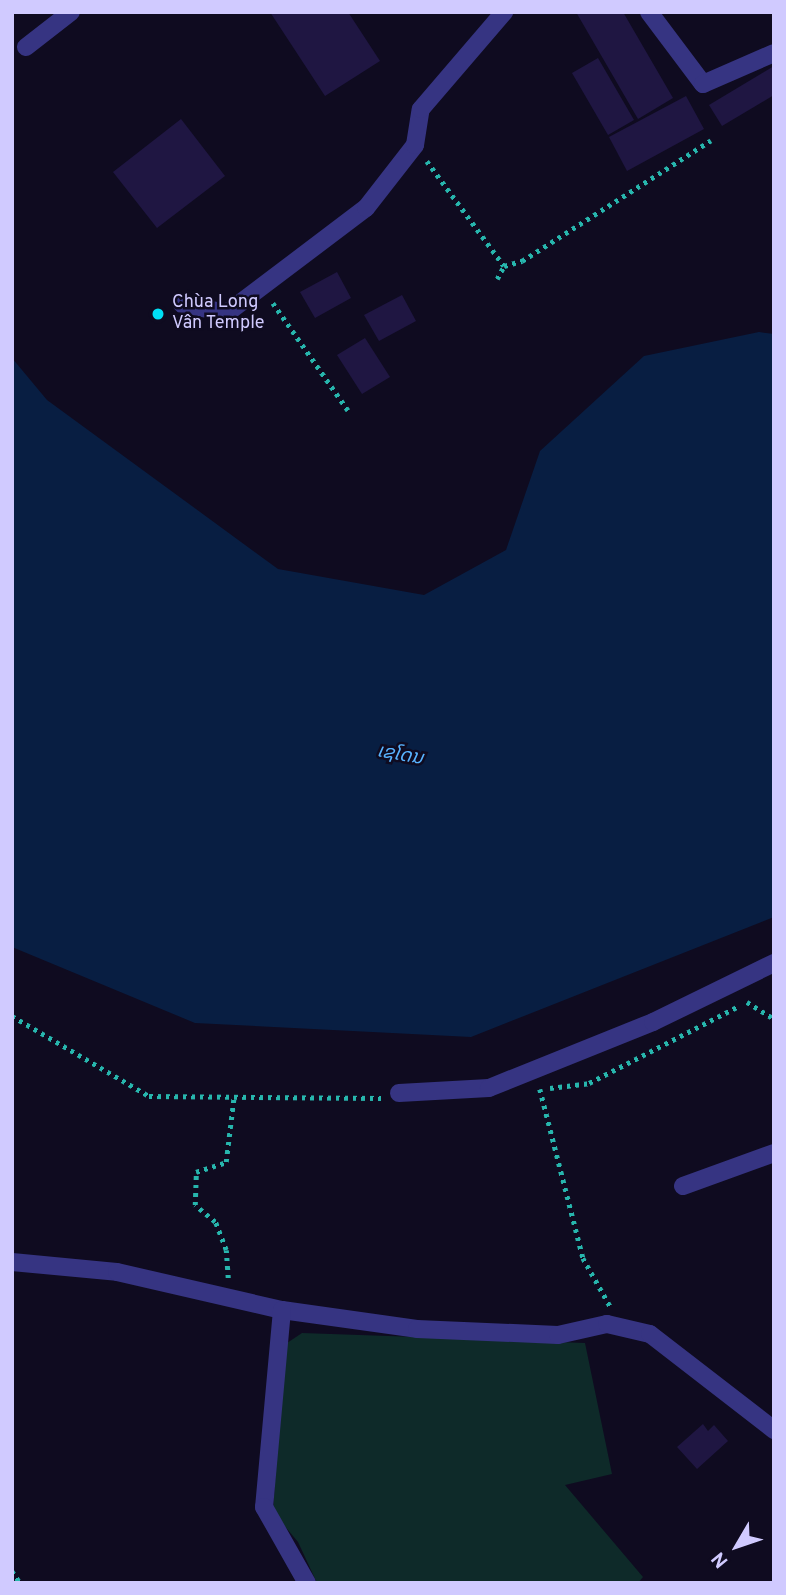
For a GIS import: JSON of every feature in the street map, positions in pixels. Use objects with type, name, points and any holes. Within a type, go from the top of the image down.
[{"type":"street","points":[[26,47],[71,12]]},
{"type":"street","points":[[182,304],[227,313],[259,286],[366,208],[415,145],[421,109],[504,12]]},
{"type":"street","points":[[649,12],[703,85],[774,53]]},
{"type":"street","points":[[394,1096],[489,1088],[653,1023],[774,963]]},
{"type":"street","points":[[683,1186],[774,1153]]},
{"type":"street","points":[[12,1262],[117,1272],[282,1310],[417,1329],[558,1335],[607,1324],[650,1334],[774,1430]]},
{"type":"street","points":[[282,1310],[264,1507],[307,1583]]},
{"type":"path","points":[[497,279],[504,266],[522,261],[711,139]]},
{"type":"path","points":[[415,145],[504,266]]},
{"type":"path","points":[[259,286],[348,410]]},
{"type":"path","points":[[530,1090],[589,1083],[751,1000],[774,1018]]},
{"type":"path","points":[[12,1016],[149,1096],[394,1096]]},
{"type":"path","points":[[542,1089],[583,1258],[607,1293],[607,1324]]},
{"type":"path","points":[[228,1296],[226,1250],[215,1222],[195,1205],[197,1172],[226,1162],[234,1096]]},
{"type":"path","points":[[12,1572],[17,1581]]},
{"type":"green space","points":[[302,1333],[585,1343],[612,1474],[565,1485],[643,1577],[638,1583],[317,1583],[298,1542],[273,1512],[284,1345]]},
{"type":"water","name":"ເຊໂດນ","points":[[759,332],[774,334],[774,917],[471,1037],[195,1023],[12,947],[12,358],[47,400],[278,569],[424,595],[506,550],[540,451],[644,356]]},
{"type":"building","points":[[270,12],[348,12],[380,61],[325,96]]},
{"type":"building","points":[[576,12],[623,12],[673,98],[638,119]]},
{"type":"building","points":[[598,58],[634,120],[608,135],[572,73]]},
{"type":"building","points":[[774,66],[774,95],[722,126],[709,105]]},
{"type":"building","points":[[686,96],[704,129],[627,171],[609,137]]},
{"type":"building","points":[[181,119],[225,176],[157,228],[113,172]]},
{"type":"building","points":[[337,272],[351,298],[315,318],[300,292]]},
{"type":"building","points":[[402,295],[416,321],[379,341],[364,315]]},
{"type":"building","points":[[365,338],[390,377],[362,394],[337,355]]},
{"type":"building","points":[[703,1424],[708,1431],[714,1425],[728,1441],[697,1469],[677,1447]]},
{"type":"place","name":"Chùa Long Vân Temple","points":[[158,314]]}]
